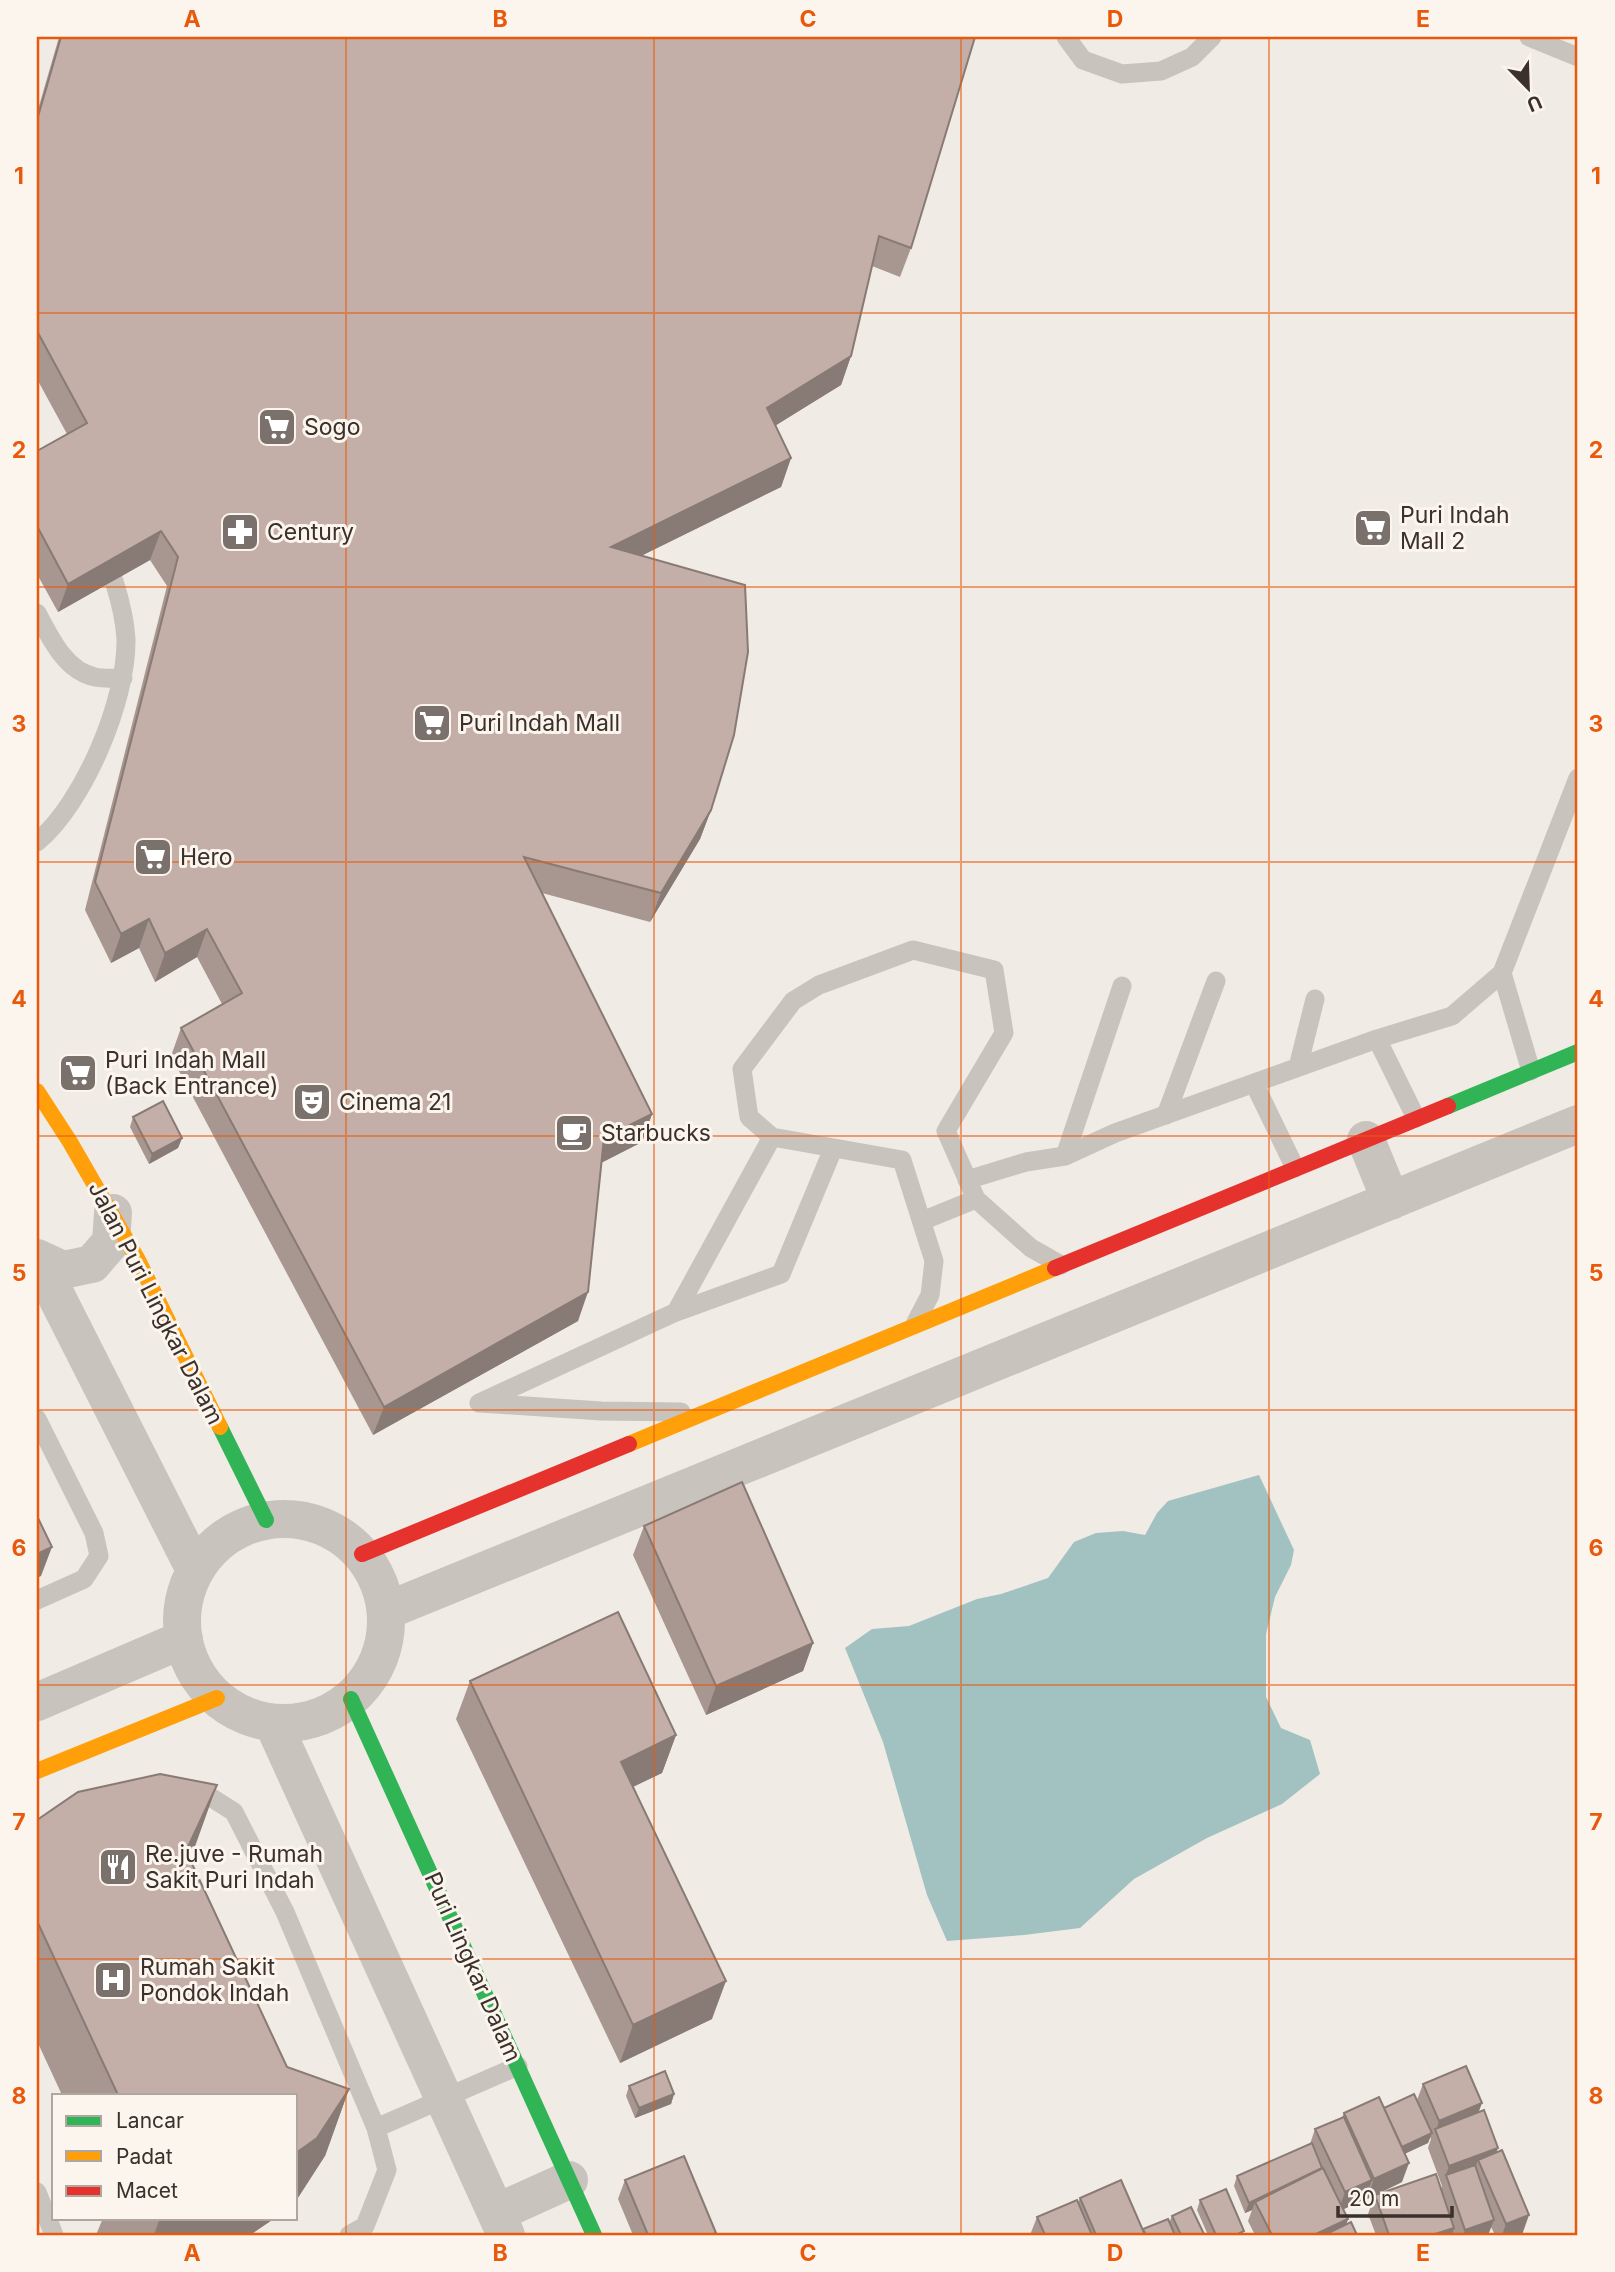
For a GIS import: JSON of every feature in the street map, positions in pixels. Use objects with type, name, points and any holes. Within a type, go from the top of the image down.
[{"type":"street","points":[[362,1554],[1578,1052]]},
{"type":"street","name":"Jalan Puri Lingkar Dalam","points":[[37,1091],[113,1213],[266,1520]]},
{"type":"street","points":[[386,1611],[1578,1124]]},
{"type":"street","points":[[1366,1140],[1391,1201]]},
{"type":"street","points":[[37,1258],[63,1270],[92,1264],[111,1242],[113,1213]]},
{"type":"street","points":[[37,1258],[195,1570]]},
{"type":"street","points":[[293,1518],[319,1524],[342,1536],[362,1554],[378,1581],[386,1611],[387,1635],[380,1660],[368,1681],[351,1699],[328,1714],[302,1722],[273,1723],[253,1719],[234,1710],[217,1698],[201,1681],[190,1661],[184,1639],[183,1604],[195,1570],[213,1546],[238,1529],[266,1520],[293,1518]]},
{"type":"street","points":[[37,1702],[184,1639]]},
{"type":"street","points":[[37,1771],[217,1698]]},
{"type":"street","name":"Puri Lingkar Dalam","points":[[351,1699],[594,2235]]},
{"type":"street","points":[[273,1723],[501,2224],[569,2180]]},
{"type":"lane","points":[[1066,37],[1083,60],[1122,74],[1161,71],[1192,57],[1212,37]]},
{"type":"lane","points":[[1529,37],[1578,57]]},
{"type":"lane","points":[[37,842],[50,831],[78,792],[102,741],[123,678],[126,639],[122,607],[114,581]]},
{"type":"lane","points":[[37,613],[52,640],[77,670],[95,677],[123,678]]},
{"type":"lane","points":[[967,1180],[1026,1162],[1065,1156],[1115,1133],[1377,1039],[1452,1016],[1502,973],[1578,778]]},
{"type":"lane","points":[[913,1327],[930,1295],[934,1261],[902,1160],[772,1138],[749,1116],[742,1069],[793,1001],[819,985],[913,950],[994,970],[1004,1033],[946,1131],[976,1199],[1031,1248],[1062,1265]]},
{"type":"lane","points":[[1502,973],[1531,1071]]},
{"type":"lane","points":[[1166,1115],[1216,981]]},
{"type":"lane","points":[[1065,1156],[1122,986]]},
{"type":"lane","points":[[1298,1067],[1315,999]]},
{"type":"lane","points":[[1377,1039],[1416,1118]]},
{"type":"lane","points":[[1254,1083],[1295,1168]]},
{"type":"lane","points":[[676,1312],[772,1138]]},
{"type":"lane","points":[[705,1413],[601,1411],[479,1403],[676,1312],[781,1274],[832,1149]]},
{"type":"lane","points":[[922,1221],[976,1199]]},
{"type":"lane","points":[[37,1419],[94,1533],[99,1556],[84,1579],[37,1600]]},
{"type":"lane","points":[[176,1801],[201,1790],[234,1812],[285,1912],[376,2128],[387,2170],[365,2226],[349,2235]]},
{"type":"lane","points":[[376,2128],[518,2066]]},
{"type":"lane","points":[[37,2193],[54,2235]]},
{"type":"water","points":[[1259,1475],[1294,1550],[1291,1565],[1275,1597],[1266,1634],[1266,1697],[1281,1728],[1310,1740],[1320,1774],[1282,1804],[1207,1838],[1134,1879],[1080,1928],[947,1941],[927,1895],[883,1742],[845,1648],[872,1629],[909,1626],[977,1599],[1048,1578],[1074,1542],[1096,1533],[1123,1531],[1145,1535],[1157,1513],[1168,1501]]},
{"type":"building","name":"Puri Indah Mall","points":[[61,37],[975,37],[911,248],[879,236],[851,356],[767,408],[791,458],[611,547],[745,585],[748,652],[734,735],[711,810],[661,893],[524,857],[652,1114],[604,1138],[588,1292],[384,1407],[181,1028],[242,993],[207,929],[165,953],[149,919],[121,934],[95,882],[178,557],[161,531],[68,584],[37,526],[37,451],[87,423],[37,331],[37,120]]},
{"type":"building","points":[[163,1101],[182,1138],[152,1154],[133,1117]]},
{"type":"building","points":[[742,1482],[813,1643],[716,1686],[644,1526]]},
{"type":"building","points":[[37,1516],[52,1547],[37,1554]]},
{"type":"building","points":[[618,1612],[676,1735],[621,1762],[726,1981],[633,2025],[470,1681]]},
{"type":"building","points":[[160,1774],[217,1785],[186,1851],[287,2067],[349,2089],[317,2138],[298,2152],[298,2094],[118,2094],[37,1921],[37,1820],[78,1792]]},
{"type":"building","points":[[1466,2066],[1482,2103],[1439,2121],[1423,2084]]},
{"type":"building","points":[[665,2071],[674,2094],[639,2108],[629,2086]]},
{"type":"building","points":[[1414,2094],[1432,2133],[1402,2147],[1384,2108]]},
{"type":"building","points":[[1379,2097],[1409,2163],[1374,2179],[1344,2113]]},
{"type":"building","points":[[1484,2110],[1498,2148],[1449,2166],[1435,2129]]},
{"type":"building","points":[[1344,2117],[1372,2180],[1345,2192],[1315,2129]]},
{"type":"building","points":[[1312,2143],[1322,2168],[1249,2203],[1237,2176]]},
{"type":"building","points":[[1502,2150],[1529,2215],[1506,2224],[1478,2160]]},
{"type":"building","points":[[684,2156],[716,2233],[648,2235],[625,2180]]},
{"type":"building","points":[[1475,2165],[1494,2220],[1465,2230],[1446,2175]]},
{"type":"building","points":[[1323,2168],[1348,2219],[1314,2235],[1272,2235],[1255,2202]]},
{"type":"building","points":[[1436,2174],[1454,2228],[1432,2235],[1389,2235],[1375,2195]]},
{"type":"building","points":[[1121,2180],[1145,2235],[1096,2235],[1080,2198]]},
{"type":"building","points":[[1226,2189],[1244,2231],[1236,2235],[1216,2235],[1200,2200]]},
{"type":"building","points":[[1077,2200],[1092,2235],[1045,2235],[1037,2217]]},
{"type":"building","points":[[1191,2207],[1204,2234],[1202,2235],[1181,2235],[1172,2216]]},
{"type":"building","points":[[1168,2219],[1175,2235],[1146,2235],[1143,2229]]},
{"type":"building","points":[[1351,2222],[1357,2235],[1324,2235]]},
{"type":"traffic: fast","points":[[1448,1106],[1578,1052]]},
{"type":"traffic: fast","points":[[220,1427],[266,1520]]},
{"type":"traffic: fast","points":[[351,1699],[594,2235]]},
{"type":"traffic: slow","points":[[37,1091],[70,1142],[138,1260],[220,1427]]},
{"type":"traffic: slow","points":[[629,1444],[1055,1268]]},
{"type":"traffic: slow","points":[[37,1771],[217,1698]]},
{"type":"traffic: jam","points":[[1055,1268],[1448,1106]]},
{"type":"traffic: jam","points":[[362,1554],[629,1444]]},
{"type":"place","name":"Sogo","points":[[277,427]]},
{"type":"place","name":"Puri Indah Mall 2","points":[[1373,528]]},
{"type":"place","name":"Century","points":[[240,532]]},
{"type":"place","name":"Puri Indah Mall","points":[[432,723]]},
{"type":"place","name":"Hero","points":[[153,857]]},
{"type":"place","name":"Puri Indah Mall (Back Entrance)","points":[[78,1073]]},
{"type":"place","name":"Cinema 21","points":[[312,1102]]},
{"type":"place","name":"Starbucks","points":[[574,1133]]},
{"type":"place","name":"Re.juve - Rumah Sakit Puri Indah","points":[[118,1867]]},
{"type":"place","name":"Rumah Sakit Pondok Indah","points":[[113,1980]]}]
